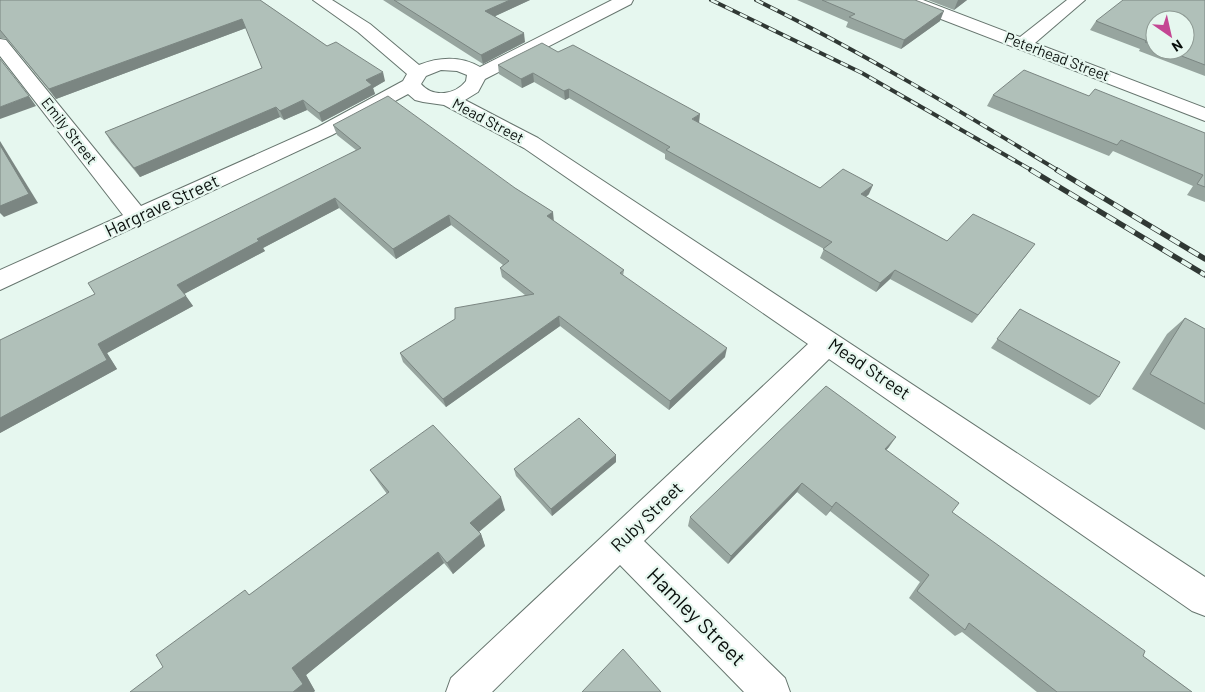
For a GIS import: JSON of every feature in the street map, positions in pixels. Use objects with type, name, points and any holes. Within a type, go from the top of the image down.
[{"type":"street","points":[[321,0],[364,28],[442,64],[460,64],[577,23]]},
{"type":"street","points":[[472,83],[577,23],[625,0]]},
{"type":"street","name":"Peterhead Street","points":[[908,0],[1205,114]]},
{"type":"street","points":[[1023,43],[1077,0]]},
{"type":"street","points":[[364,28],[414,79]]},
{"type":"street","name":"Emily Street","points":[[0,44],[137,218]]},
{"type":"street","name":"Hargrave Street","points":[[0,281],[324,131],[414,79],[430,66],[442,64]]},
{"type":"street","name":"Mead Street","points":[[460,64],[472,70],[472,83],[531,143]]},
{"type":"street","name":"Mead Street","points":[[414,79],[414,90],[436,98],[531,143],[1205,598]]},
{"type":"street","name":"Hargrave Street","points":[[324,131],[436,98],[458,96],[472,83]]},
{"type":"street","name":"Ruby Street","points":[[465,692],[828,342]]},
{"type":"street","name":"Hamley Street","points":[[621,542],[771,692]]},
{"type":"building","points":[[0,0],[260,0],[327,46],[336,42],[383,72],[366,80],[372,85],[319,113],[303,100],[280,111],[276,107],[134,168],[105,132],[262,68],[242,19],[49,89],[0,30]]},
{"type":"building","points":[[394,0],[510,0],[485,11],[524,33],[481,55]]},
{"type":"building","points":[[822,0],[915,0],[944,11],[904,40],[849,17],[855,14]]},
{"type":"building","points":[[1123,0],[1205,0],[1205,65],[1192,60],[1195,60],[1195,10],[1145,10],[1145,40],[1096,21]]},
{"type":"building","points":[[542,43],[558,52],[573,45],[700,114],[692,119],[820,188],[843,169],[873,185],[861,194],[947,241],[973,214],[1035,244],[978,315],[895,270],[880,283],[823,249],[832,242],[666,150],[670,147],[569,89],[564,91],[533,73],[521,79],[498,65]]},
{"type":"building","points":[[0,59],[29,96],[0,107]]},
{"type":"building","points":[[1024,70],[1089,96],[1095,89],[1205,133],[1205,187],[1197,184],[1203,175],[1121,140],[1117,145],[993,95]]},
{"type":"building","points":[[388,96],[515,188],[553,212],[547,216],[624,270],[620,273],[727,348],[670,401],[559,316],[443,399],[400,353],[455,319],[455,308],[534,294],[500,268],[509,261],[449,215],[393,249],[335,198],[257,239],[259,241],[177,285],[186,296],[98,344],[107,360],[0,418],[0,340],[95,294],[88,283],[361,148],[333,125]]},
{"type":"building","points":[[0,145],[29,194],[0,206]]},
{"type":"building","points":[[1020,309],[1120,362],[1099,397],[997,339]]},
{"type":"building","points":[[1185,318],[1205,329],[1205,404],[1150,374]]},
{"type":"building","points":[[826,386],[896,437],[885,449],[959,503],[952,512],[1145,651],[1143,656],[1192,692],[1057,692],[969,623],[965,630],[917,591],[929,575],[836,502],[832,507],[802,483],[731,556],[690,517]]},
{"type":"building","points":[[579,418],[616,455],[551,509],[514,469]]},
{"type":"building","points":[[433,425],[501,497],[470,523],[481,534],[447,563],[438,552],[292,668],[303,684],[293,692],[130,692],[163,667],[156,655],[245,590],[249,595],[389,492],[370,470]]},
{"type":"building","points":[[623,649],[661,692],[582,692]]},
{"type":"railway","points":[[711,0],[862,73],[1033,171]]},
{"type":"railway","points":[[756,0],[871,61],[1059,171]]},
{"type":"railway","points":[[1031,170],[1205,275]]},
{"type":"railway","points":[[1057,170],[1205,259]]}]
